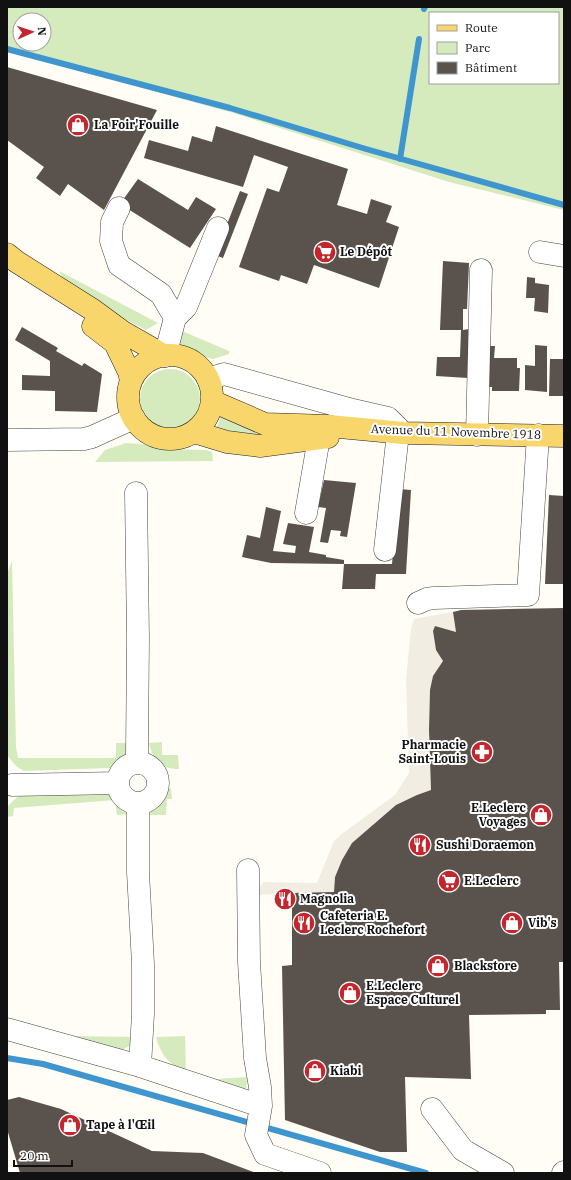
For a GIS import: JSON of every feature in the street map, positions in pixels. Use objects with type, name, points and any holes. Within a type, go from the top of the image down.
[{"type":"main road","points":[[7,254],[17,262],[93,310],[122,332],[165,356]]},
{"type":"main road","points":[[7,273],[90,324],[115,343],[129,372],[131,381]]},
{"type":"main road","points":[[165,356],[178,356],[190,360],[200,368],[208,379],[212,401],[209,413],[203,423],[194,432],[181,438],[161,438],[142,429],[134,418],[129,406],[128,394],[131,381],[139,369],[151,360],[165,356]]},
{"type":"main road","name":"Avenue du 11 Novembre 1918","points":[[212,401],[265,424],[349,428],[401,433],[564,436]]},
{"type":"main road","points":[[194,432],[227,442],[260,446],[329,437],[349,428]]},
{"type":"street","points":[[119,208],[112,222],[111,240],[119,265],[160,294],[176,318]]},
{"type":"street","points":[[165,356],[176,318],[186,306],[218,228]]},
{"type":"street","points":[[540,252],[564,256]]},
{"type":"street","points":[[477,435],[481,270]]},
{"type":"street","points":[[208,379],[224,374],[353,410],[388,418],[401,433],[385,550]]},
{"type":"street","points":[[7,440],[84,439],[92,437],[134,418]]},
{"type":"street","points":[[418,603],[434,598],[528,595],[538,435]]},
{"type":"street","points":[[306,513],[319,438]]},
{"type":"street","points":[[136,493],[138,762]]},
{"type":"street","points":[[138,762],[150,766],[157,776],[158,783],[157,789],[150,799],[138,803],[126,799],[119,789],[118,783],[122,771],[132,763],[138,762]]},
{"type":"street","points":[[9,785],[118,783]]},
{"type":"street","points":[[138,803],[138,872],[143,964],[143,1014],[140,1066]]},
{"type":"street","points":[[248,870],[249,962],[255,1058],[260,1087],[259,1119],[265,1154],[320,1173]]},
{"type":"street","points":[[7,1029],[140,1066],[259,1119]]},
{"type":"street","points":[[432,1109],[463,1150],[503,1173]]},
{"type":"green space","points":[[7,7],[564,7],[564,210],[449,182],[230,112],[7,51]]},
{"type":"green space","points":[[59,271],[158,323],[146,330],[90,301],[67,285]]},
{"type":"green space","points":[[182,331],[229,351],[229,354],[213,359],[181,347],[178,332]]},
{"type":"green space","points":[[170,369],[187,374],[195,382],[200,399],[195,416],[187,424],[170,429],[153,424],[145,416],[140,399],[145,382],[153,374]]},
{"type":"green space","points":[[222,414],[263,435],[242,436],[216,429]]},
{"type":"green space","points":[[126,443],[152,445],[164,449],[207,450],[212,452],[213,461],[95,462],[105,450]]},
{"type":"green space","points":[[12,561],[16,747],[18,758],[116,758],[116,743],[130,743],[124,759],[118,765],[109,768],[24,771],[16,766],[7,755],[7,574]]},
{"type":"green space","points":[[162,742],[162,755],[178,755],[179,769],[172,769],[162,765],[155,759],[149,743]]},
{"type":"green space","points":[[171,788],[172,799],[167,799],[166,815],[150,815],[149,808],[152,802],[161,793]]},
{"type":"green space","points":[[27,792],[116,793],[129,805],[130,814],[117,815],[115,800],[14,808],[13,816],[7,817],[7,807],[16,798]]},
{"type":"green space","points":[[69,1036],[135,1037],[129,1046],[120,1050]]},
{"type":"green space","points":[[185,1036],[186,1072],[166,1059],[160,1049],[156,1037]]},
{"type":"green space","points":[[247,1077],[246,1092],[202,1080]]},
{"type":"shaded area","points":[[453,612],[456,632],[435,626],[433,631],[436,650],[443,661],[430,690],[429,730],[431,790],[396,805],[352,843],[335,876],[334,892],[255,895],[263,882],[317,883],[334,841],[395,795],[409,773],[406,680],[411,629],[414,619]]},
{"type":"building","name":"La Foir'Fouille","points":[[7,67],[157,110],[104,210],[68,184],[60,196],[36,178],[44,167],[7,140]]},
{"type":"building","points":[[216,126],[348,169],[337,205],[367,214],[371,199],[392,206],[386,222],[399,227],[379,288],[314,265],[307,284],[281,275],[279,281],[239,267],[267,188],[279,192],[288,167],[254,155],[243,187],[144,158],[149,140],[188,151],[192,136],[212,142]]},
{"type":"building","points":[[138,179],[188,210],[196,197],[216,209],[190,248],[120,204]]},
{"type":"building","points":[[240,191],[248,194],[223,258],[215,255]]},
{"type":"building","points":[[443,261],[469,263],[467,309],[463,309],[463,330],[469,329],[468,378],[436,376],[437,357],[460,357],[461,330],[440,330]]},
{"type":"building","points":[[527,277],[535,278],[535,283],[549,285],[548,313],[534,311],[535,298],[526,298]]},
{"type":"building","points":[[22,327],[58,348],[56,351],[82,366],[84,363],[102,374],[97,412],[55,411],[55,391],[22,390],[22,375],[50,376],[50,361],[15,340]]},
{"type":"building","points":[[535,345],[547,346],[547,392],[525,390],[525,365],[535,366]]},
{"type":"building","points":[[484,346],[495,346],[494,358],[517,358],[517,368],[520,368],[519,391],[492,391],[492,387],[483,387]]},
{"type":"building","points":[[550,359],[564,359],[564,396],[549,396]]},
{"type":"building","points":[[324,480],[356,483],[347,537],[340,536],[341,531],[331,530],[328,543],[320,542],[326,508],[318,507]]},
{"type":"building","points":[[399,489],[411,490],[406,574],[376,574],[375,589],[342,589],[344,564],[392,564]]},
{"type":"building","points":[[549,495],[564,496],[564,584],[545,584]]},
{"type":"building","points":[[266,507],[281,511],[273,551],[295,553],[296,546],[283,544],[288,523],[314,527],[309,552],[344,560],[344,564],[271,563],[242,557],[247,535],[260,538]]},
{"type":"building","name":"E.Leclerc","points":[[564,608],[564,962],[559,962],[560,1010],[546,1010],[546,1014],[469,1015],[471,1079],[405,1077],[407,1152],[380,1152],[285,1120],[282,966],[292,965],[292,893],[334,892],[335,877],[342,860],[352,843],[396,805],[431,790],[429,730],[430,690],[433,676],[443,661],[436,650],[433,631],[435,626],[456,632],[453,612],[461,610]]},
{"type":"building","points":[[19,1097],[61,1109],[152,1151],[203,1153],[256,1173],[20,1173],[7,1129],[7,1100]]},
{"type":"waterway","points":[[400,159],[419,39]]},
{"type":"waterway","points":[[7,49],[230,108],[366,149],[564,205]]},
{"type":"waterway","points":[[7,1058],[43,1064],[426,1173]]},
{"type":"place","name":"La Foir'Fouille","points":[[78,125]]},
{"type":"place","name":"Le Dépôt","points":[[325,252]]},
{"type":"place","name":"Pharmacie Saint-Louis","points":[[482,752]]},
{"type":"place","name":"E.Leclerc Voyages","points":[[541,815]]},
{"type":"place","name":"Sushi Doraemon","points":[[420,845]]},
{"type":"place","name":"E.Leclerc","points":[[449,881]]},
{"type":"place","name":"Magnolia","points":[[285,899]]},
{"type":"place","name":"Cafeteria E. Leclerc Rochefort","points":[[304,923]]},
{"type":"place","name":"Vib's","points":[[512,923]]},
{"type":"place","name":"Blackstore","points":[[438,966]]},
{"type":"place","name":"E.Leclerc Espace Culturel","points":[[350,993]]},
{"type":"place","name":"Kiabi","points":[[315,1071]]},
{"type":"place","name":"Tape à l'Œil","points":[[70,1125]]}]
